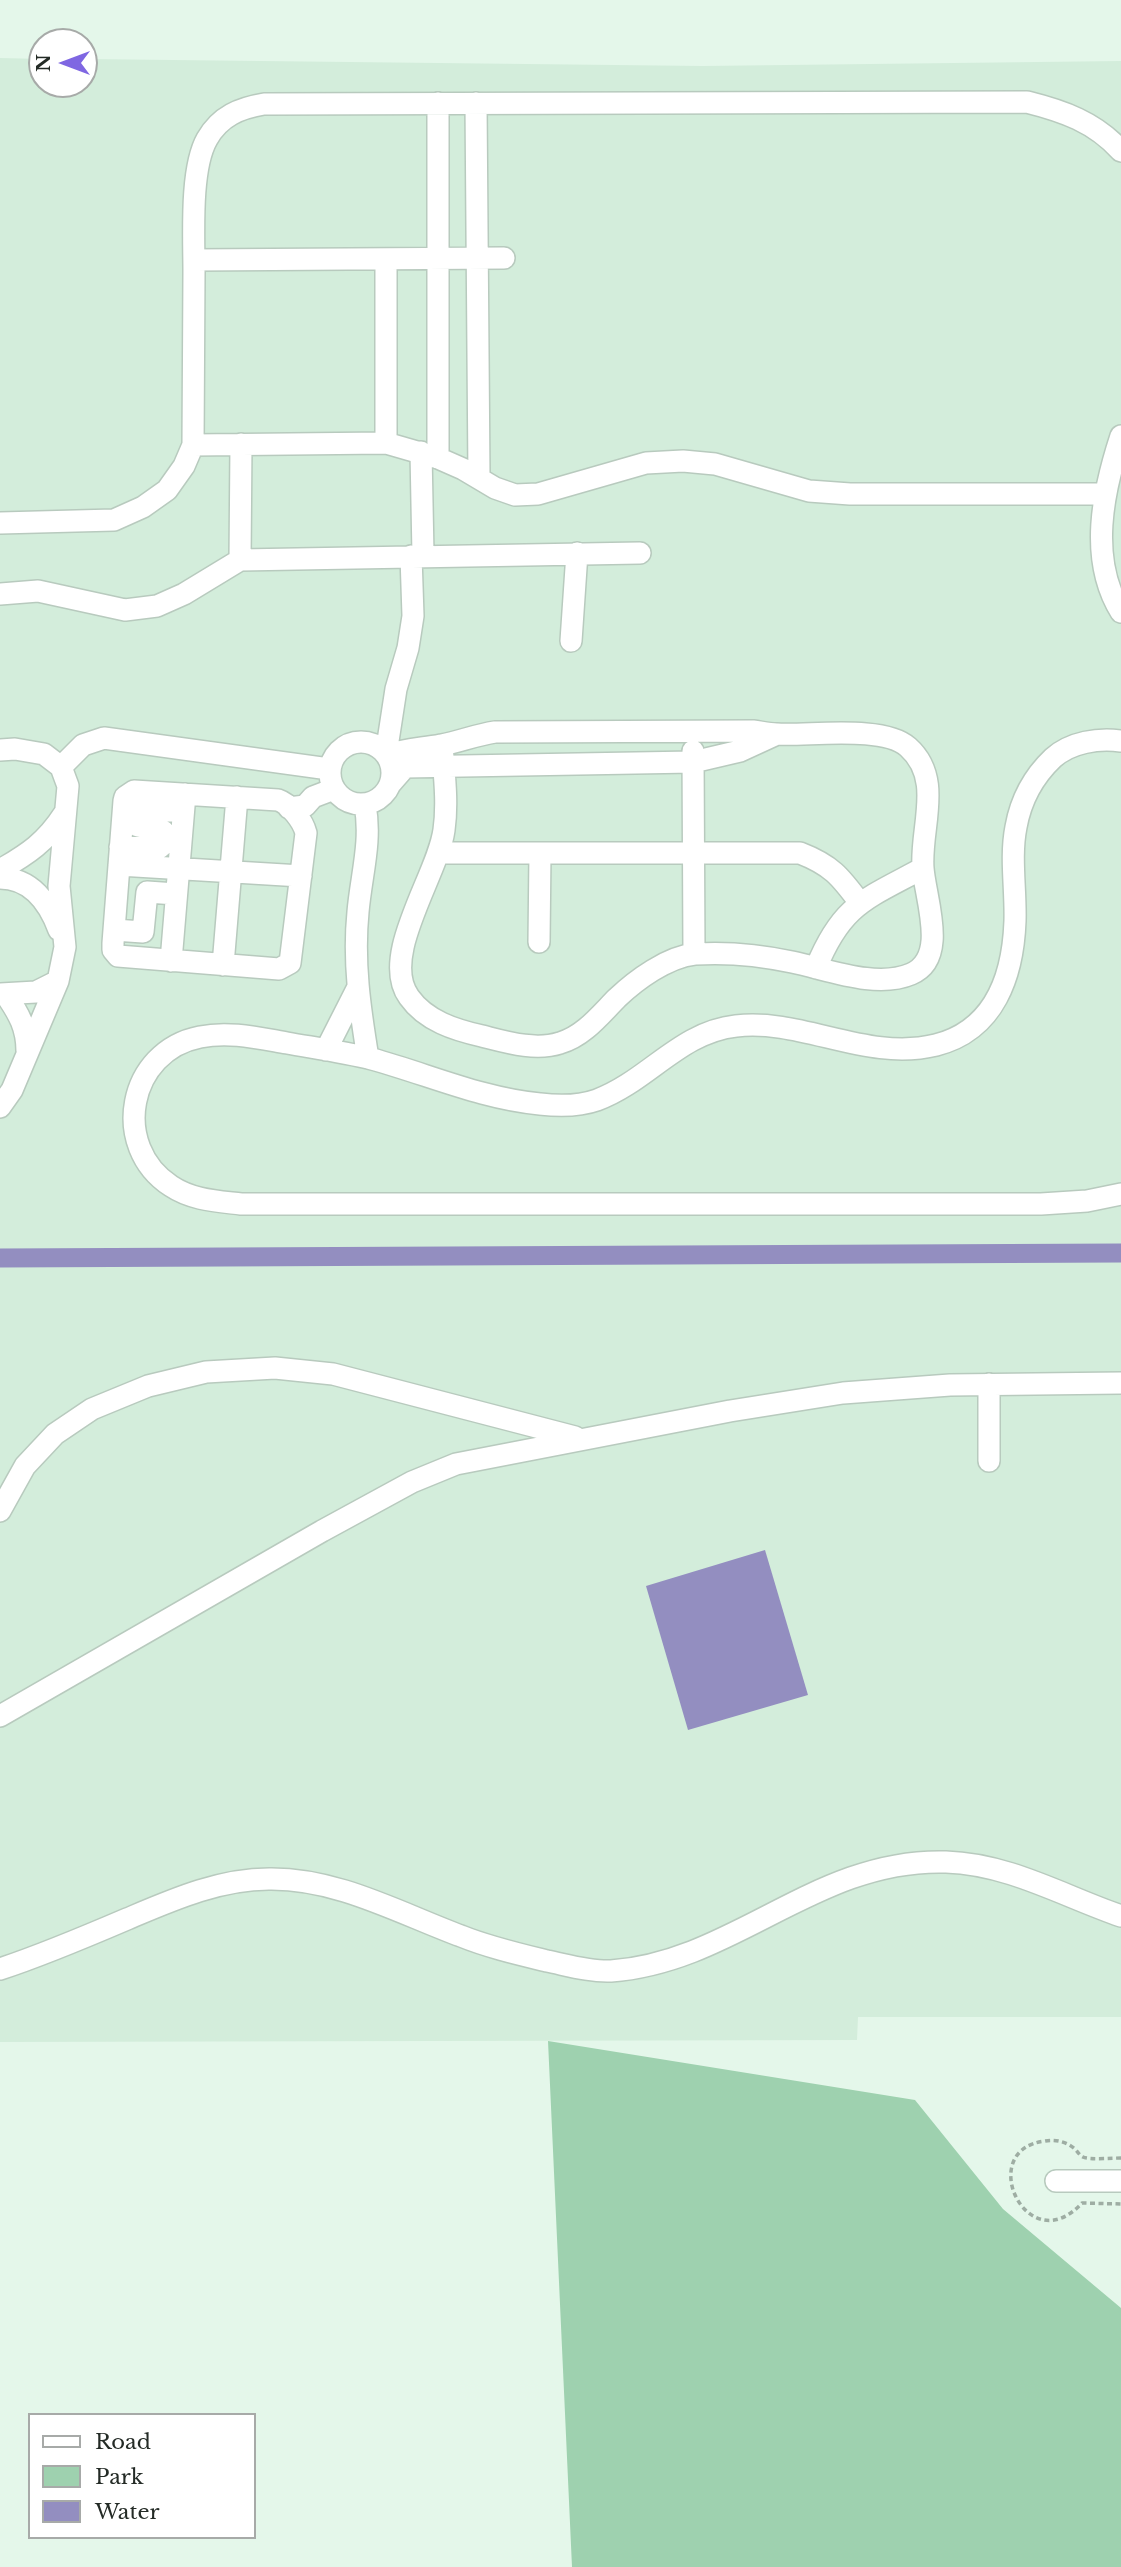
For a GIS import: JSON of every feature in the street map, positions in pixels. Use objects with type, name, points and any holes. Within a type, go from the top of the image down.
[{"type":"street","points":[[0,523],[114,520],[143,507],[167,490],[184,466],[193,445],[194,260],[196,189],[200,162],[206,140],[221,121],[242,107],[264,104],[1027,102],[1063,112],[1091,125],[1121,150]]},
{"type":"street","points":[[391,783],[392,769],[381,751],[408,648],[430,455],[439,259],[439,103]]},
{"type":"street","points":[[476,103],[479,478]]},
{"type":"street","points":[[194,260],[504,258]]},
{"type":"street","points":[[386,260],[386,443]]},
{"type":"street","points":[[1121,436],[1105,494],[1102,537],[1106,573],[1121,612]]},
{"type":"street","points":[[193,445],[386,443],[430,455],[495,488],[515,495],[538,494],[646,463],[683,461],[715,464],[809,491],[850,494],[1105,494]]},
{"type":"street","points":[[240,560],[241,444]]},
{"type":"street","points":[[571,641],[577,553]]},
{"type":"street","points":[[0,594],[38,591],[125,610],[157,606],[184,594],[240,560],[640,553]]},
{"type":"street","points":[[692,731],[694,954]]},
{"type":"street","points":[[61,767],[83,745],[104,738],[331,779],[347,802],[365,805],[384,795],[405,767],[443,755],[464,737],[495,732],[753,731],[777,734],[864,734],[890,738],[907,745],[919,759],[926,774],[929,794],[923,868],[933,924],[931,948],[922,967],[909,975],[883,979],[854,977],[760,956],[694,954],[682,957],[636,983],[596,1021],[560,1043],[535,1046],[509,1043],[441,1023],[423,1012],[407,995],[401,978],[404,941],[439,853],[446,805],[443,755]]},
{"type":"street","points":[[289,808],[305,806],[331,779],[337,753],[343,747],[360,741],[381,751],[403,749],[443,755],[694,762],[740,751],[777,734]]},
{"type":"street","points":[[1121,741],[1087,741],[1059,753],[1038,772],[1024,796],[1015,828],[1015,921],[1011,961],[997,999],[984,1018],[963,1035],[936,1045],[907,1049],[872,1047],[760,1026],[737,1026],[711,1031],[681,1045],[617,1090],[594,1101],[541,1104],[508,1100],[368,1058],[231,1034],[201,1037],[181,1043],[160,1056],[140,1081],[134,1105],[136,1135],[150,1166],[170,1186],[199,1199],[241,1204],[1041,1204],[1087,1202],[1121,1194]]},
{"type":"street","points":[[0,750],[15,749],[44,754],[61,767],[68,786],[60,886],[65,947],[58,981],[12,1090],[0,1107]]},
{"type":"street","points":[[120,856],[159,848],[166,842],[163,831],[138,826],[135,815],[145,809],[237,797],[283,802],[306,829],[293,957],[290,963],[279,969],[223,965],[117,956],[113,950],[124,802],[129,793],[134,791],[184,802]]},
{"type":"street","points":[[223,965],[237,797]]},
{"type":"street","points":[[171,961],[184,802]]},
{"type":"street","points":[[365,805],[368,820],[367,851],[355,954],[357,989],[368,1058]]},
{"type":"street","points":[[0,870],[50,836],[66,809]]},
{"type":"street","points":[[439,853],[800,853],[823,862],[844,880],[860,903]]},
{"type":"street","points":[[539,942],[540,853]]},
{"type":"street","points":[[120,856],[178,869],[301,876]]},
{"type":"street","points":[[816,968],[828,940],[845,915],[879,890],[923,868]]},
{"type":"street","points":[[0,878],[13,878],[39,893],[53,915],[65,947]]},
{"type":"street","points":[[114,930],[143,932],[147,892],[176,894]]},
{"type":"street","points":[[3,995],[36,992],[58,981]]},
{"type":"street","points":[[326,1050],[357,989]]},
{"type":"street","points":[[3,995],[20,1015],[27,1034],[27,1055]]},
{"type":"street","points":[[0,1511],[24,1466],[55,1434],[92,1409],[148,1386],[206,1372],[275,1368],[333,1374],[583,1438]]},
{"type":"street","points":[[0,1716],[322,1531],[412,1482],[456,1464],[583,1438],[843,1393],[903,1387],[1121,1383]]},
{"type":"street","points":[[989,1384],[989,1461]]},
{"type":"street","points":[[0,1969],[37,1957],[194,1892],[234,1881],[270,1879],[305,1881],[338,1889],[464,1938],[574,1967],[607,1971],[649,1967],[685,1956],[839,1881],[910,1863],[948,1862],[1006,1872],[1121,1916]]},
{"type":"street","points":[[1056,2181],[1121,2181]]},
{"type":"shaded area","points":[[0,58],[28,59],[28,98],[98,98],[98,59],[703,66],[1121,61],[1121,2017],[858,2017],[857,2040],[0,2042]]},
{"type":"green space","points":[[548,2041],[915,2100],[1003,2209],[1121,2308],[1121,2567],[572,2567]]},
{"type":"water","points":[[765,1550],[808,1695],[688,1730],[646,1586]]},
{"type":"waterway","points":[[0,1258],[1121,1253]]}]
